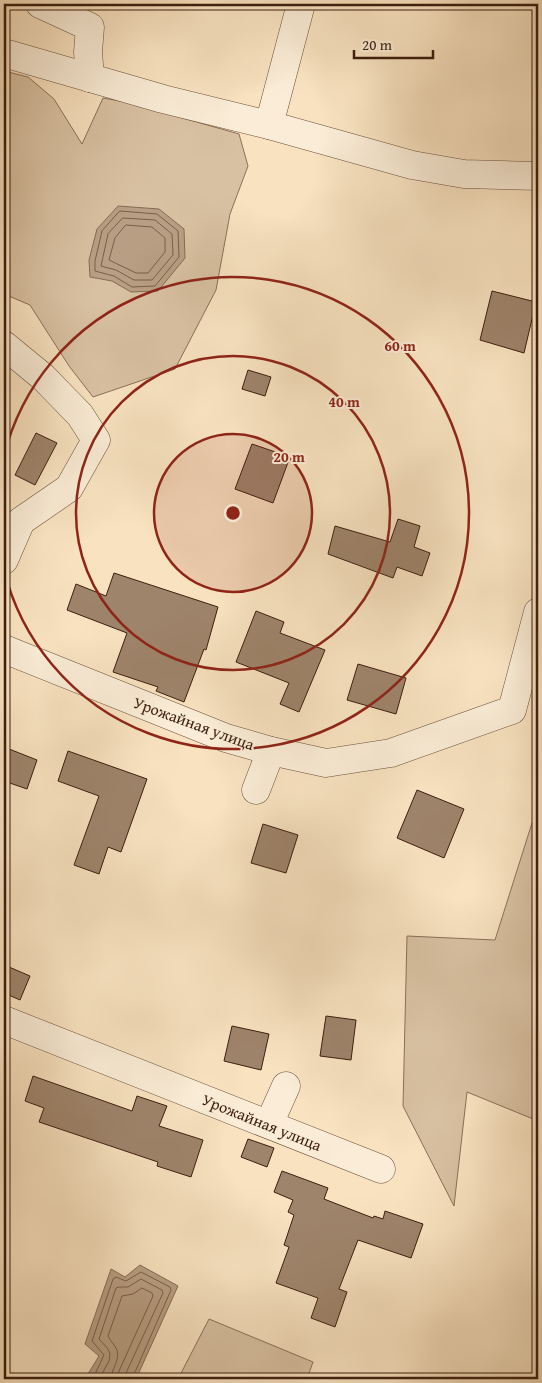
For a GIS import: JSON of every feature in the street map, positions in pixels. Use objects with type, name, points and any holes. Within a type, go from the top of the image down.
[{"type":"street","points":[[40,4],[90,27],[88,52],[90,78]]},
{"type":"street","points":[[269,125],[301,4]]},
{"type":"street","points":[[4,53],[163,99],[269,125],[412,165],[464,174],[538,176]]},
{"type":"street","points":[[4,345],[43,377],[80,415],[96,440],[69,488],[12,518],[4,560]]},
{"type":"street","name":"Урожайная улица","points":[[4,649],[226,738],[326,763],[391,753],[512,710],[538,612]]},
{"type":"street","points":[[256,790],[271,750]]},
{"type":"street","name":"Урожайная улица","points":[[4,1020],[381,1168]]},
{"type":"street","points":[[269,1124],[286,1086]]},
{"type":"shaded area","points":[[4,71],[28,77],[54,99],[82,144],[103,98],[126,102],[239,134],[248,166],[230,214],[216,290],[175,369],[93,397],[69,366],[30,305],[4,294]]},
{"type":"shaded area","points":[[538,804],[538,1121],[467,1092],[454,1206],[403,1106],[407,936],[495,940]]},
{"type":"shaded area","points":[[209,1319],[313,1362],[307,1379],[178,1379]]},
{"type":"water","points":[[118,206],[159,209],[184,229],[185,258],[158,291],[131,292],[112,281],[90,277],[89,260],[97,229]]},
{"type":"water","points":[[140,1265],[178,1286],[136,1379],[95,1379],[88,1374],[99,1356],[85,1344],[111,1269],[125,1277]]},
{"type":"building","points":[[492,291],[536,302],[524,353],[480,340]]},
{"type":"building","points":[[248,370],[271,377],[265,396],[242,389]]},
{"type":"building","points":[[36,433],[57,443],[35,485],[15,475]]},
{"type":"building","points":[[252,444],[290,457],[273,503],[235,489]]},
{"type":"building","points":[[398,519],[420,526],[414,547],[430,553],[422,576],[397,567],[393,578],[328,554],[335,526],[390,542]]},
{"type":"building","points":[[114,573],[218,607],[206,650],[204,649],[184,702],[156,691],[158,687],[113,672],[127,633],[67,610],[76,584],[106,596]]},
{"type":"building","points":[[256,611],[284,622],[280,633],[325,650],[299,712],[280,704],[289,683],[236,662]]},
{"type":"building","points":[[358,664],[406,678],[396,714],[347,700]]},
{"type":"building","points":[[4,747],[37,760],[27,789],[4,781]]},
{"type":"building","points":[[68,751],[147,779],[121,852],[108,847],[99,874],[74,865],[99,796],[58,781]]},
{"type":"building","points":[[417,790],[464,809],[444,858],[397,838]]},
{"type":"building","points":[[263,824],[298,835],[286,873],[251,863]]},
{"type":"building","points":[[9,967],[30,976],[20,1000],[4,993],[4,980]]},
{"type":"building","points":[[326,1016],[356,1020],[351,1060],[320,1056]]},
{"type":"building","points":[[232,1026],[269,1034],[261,1070],[224,1061]]},
{"type":"building","points":[[33,1076],[132,1111],[137,1096],[167,1106],[159,1126],[203,1140],[191,1177],[157,1166],[158,1162],[39,1122],[44,1108],[25,1101]]},
{"type":"building","points":[[248,1139],[274,1148],[267,1167],[241,1157]]},
{"type":"building","points":[[282,1171],[328,1188],[324,1199],[373,1218],[374,1216],[383,1219],[385,1211],[423,1224],[411,1258],[358,1240],[339,1289],[347,1292],[335,1327],[311,1318],[318,1298],[276,1283],[289,1247],[284,1245],[294,1215],[288,1212],[293,1200],[274,1192]]}]
